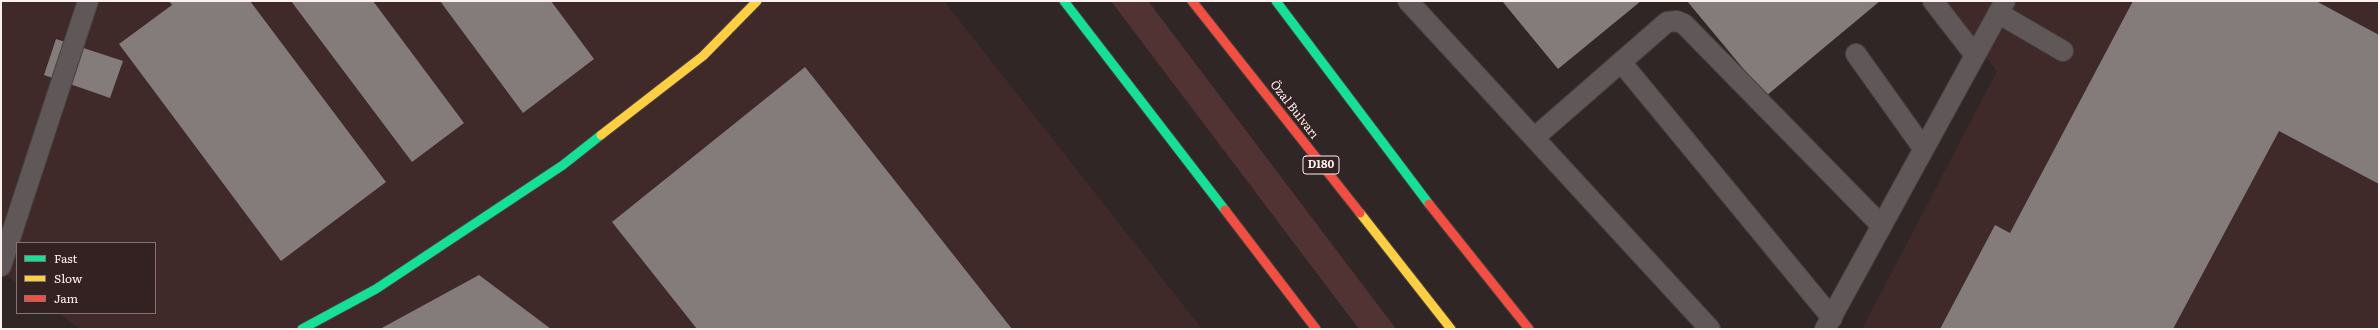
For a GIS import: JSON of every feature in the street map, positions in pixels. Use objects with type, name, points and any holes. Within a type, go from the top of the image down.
[{"type":"main road","points":[[302,329],[376,289],[563,165],[703,56],[757,1]]},
{"type":"main road","points":[[1064,1],[1316,329]]},
{"type":"main road","name":"Özal Bulvarı","points":[[1192,1],[1451,329]]},
{"type":"main road","points":[[1276,1],[1409,180],[1529,329]]},
{"type":"lane","points":[[1,266],[88,1]]},
{"type":"lane","points":[[1408,1],[1710,329]]},
{"type":"lane","points":[[1933,1],[1974,54]]},
{"type":"lane","points":[[1621,62],[1828,324],[2001,7],[2063,51]]},
{"type":"lane","points":[[1534,138],[1667,22],[1677,21],[1684,24],[1881,225]]},
{"type":"lane","points":[[1856,54],[1923,148]]},
{"type":"shaded area","points":[[1,1],[944,1],[1202,329],[80,329],[59,314],[156,314],[156,242],[16,242],[16,282],[1,271]]},
{"type":"shaded area","points":[[1111,1],[1148,1],[1396,329],[1359,329]]},
{"type":"shaded area","points":[[1941,1],[2379,1],[2379,329],[1862,329],[1997,71]]},
{"type":"building","points":[[169,1],[250,1],[386,182],[281,261],[119,44],[172,5]]},
{"type":"building","points":[[291,1],[373,1],[464,123],[412,162]]},
{"type":"building","points":[[440,1],[551,1],[594,59],[523,113]]},
{"type":"building","points":[[1502,1],[1641,1],[1558,69]]},
{"type":"building","points":[[1687,1],[1880,1],[1766,96]]},
{"type":"building","points":[[2133,1],[2316,1],[2379,35],[2379,184],[2279,131],[2173,329],[1940,329],[1995,225],[2010,233]]},
{"type":"building","points":[[56,39],[123,61],[110,98],[44,75]]},
{"type":"building","points":[[805,67],[1012,329],[697,329],[612,222]]},
{"type":"building","points":[[479,275],[551,329],[380,329]]},
{"type":"traffic: fast","points":[[1064,1],[1225,210]]},
{"type":"traffic: fast","points":[[1276,1],[1429,204]]},
{"type":"traffic: fast","points":[[302,329],[376,289],[563,165],[601,135]]},
{"type":"traffic: slow","points":[[601,135],[703,56],[757,1]]},
{"type":"traffic: slow","points":[[1360,213],[1451,329]]},
{"type":"traffic: jam","points":[[1192,1],[1360,213]]},
{"type":"traffic: jam","points":[[1429,204],[1529,329]]},
{"type":"traffic: jam","points":[[1225,210],[1316,329]]}]
